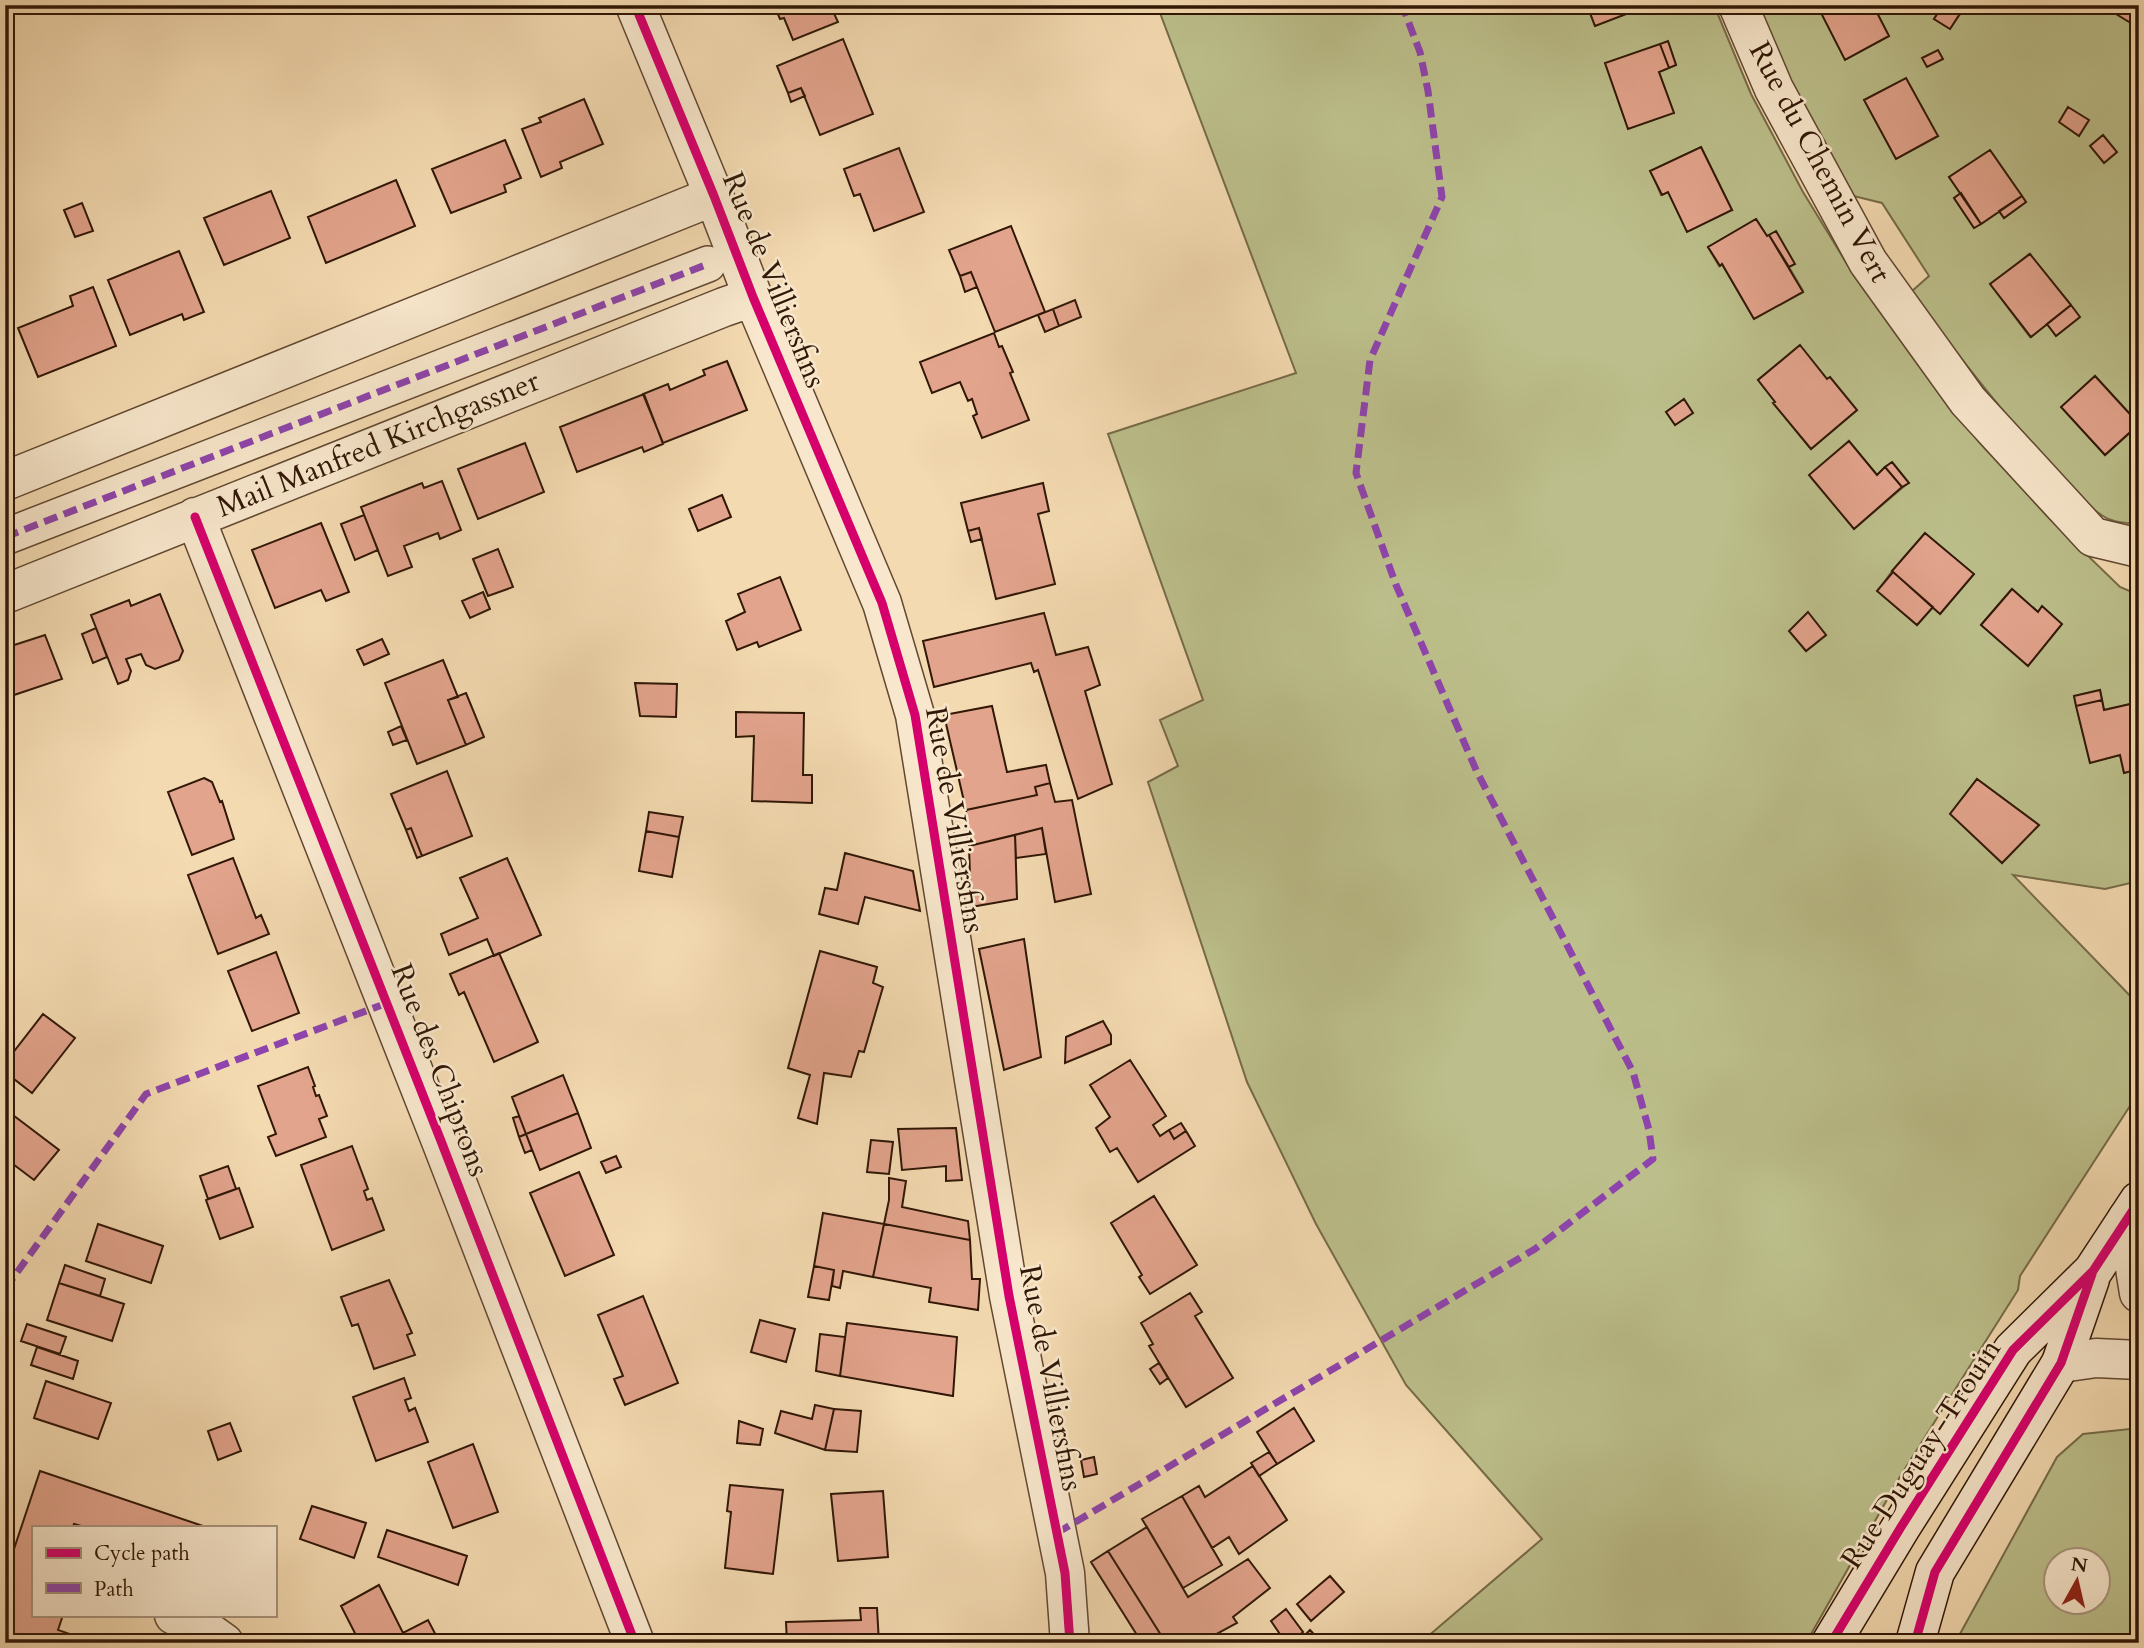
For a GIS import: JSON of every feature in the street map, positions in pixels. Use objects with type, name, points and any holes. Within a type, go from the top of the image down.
[{"type":"street","name":"Rue de Villiersfins","points":[[635,5],[714,196],[752,297],[882,603],[915,715],[1009,1296],[1065,1573],[1070,1643]]},
{"type":"street","name":"Rue du Chemin Vert","points":[[1738,5],[1774,89],[1868,262],[1968,401],[2093,537],[2139,548]]},
{"type":"street","points":[[5,481],[714,196]]},
{"type":"street","name":"Mail Manfred Kirchgassner","points":[[5,537],[708,264]]},
{"type":"street","name":"Mail Manfred Kirchgassner","points":[[5,594],[752,297]]},
{"type":"street","name":"Rue des Chiprons","points":[[195,517],[446,1153],[635,1643]]},
{"type":"street","points":[[2133,1210],[2139,1293]]},
{"type":"street","name":"Rue Duguay-Trouin","points":[[1831,1643],[2013,1350],[2093,1271],[2133,1210]]},
{"type":"street","name":"Rue Duguay-Trouin","points":[[1915,1643],[1935,1572],[2061,1363],[2093,1271]]},
{"type":"street","points":[[2061,1363],[2095,1358],[2139,1360]]},
{"type":"street","points":[[176,1616],[224,1643]]},
{"type":"green space","points":[[1157,5],[1587,5],[1595,26],[1642,8],[1641,5],[1714,5],[1751,94],[1803,192],[1855,277],[1916,362],[1979,442],[2048,517],[2120,587],[2139,595],[2139,702],[2104,710],[2100,690],[2074,696],[2090,762],[2120,755],[2124,773],[2139,769],[2139,881],[2105,889],[2013,875],[2139,1005],[2139,1092],[2020,1276],[2018,1290],[1901,1475],[1806,1643],[1420,1643],[1542,1539],[1406,1385],[1316,1224],[1247,1082],[1148,782],[1178,766],[1160,720],[1203,700],[1108,434],[1296,373]],"holes":[[[1668,42],[1676,65],[1659,72],[1673,112],[1606,63]],[[1701,147],[1732,210],[1668,192],[1661,195],[1651,171]],[[1756,219],[1767,236],[1775,232],[1794,264],[1789,267],[1803,291],[1754,319],[1722,264],[1719,266],[1708,247]],[[1800,346],[1857,410],[1811,449],[1774,404],[1775,401],[1758,380]],[[1849,442],[1877,475],[1885,467],[1908,483],[1855,528]],[[1892,571],[1973,574],[1941,613],[1933,607],[1917,625],[1878,591]],[[2012,589],[2038,612],[2042,607],[2028,665],[1981,625]],[[1808,613],[1826,635],[1806,651],[1790,631]],[[1977,779],[2039,825],[2002,863],[1951,814]]]},
{"type":"green space","points":[[1752,5],[1826,5],[1845,59],[1889,36],[1873,5],[1943,5],[1934,19],[1950,29],[1963,10],[1956,5],[2122,5],[2117,14],[2139,28],[2139,290],[2134,296],[2139,299],[2139,424],[2095,376],[2062,407],[2105,455],[2139,425],[2139,523],[2115,521],[2095,511],[2031,443],[1911,292],[1929,276],[1882,203],[1845,194]],"holes":[[[1865,101],[1938,136],[1896,159]],[[1990,150],[2026,202],[2004,218],[1999,211],[1974,228],[1954,198],[1961,193],[1949,177]],[[2029,254],[2071,305],[2056,335],[2047,324],[2030,337],[1991,285]]]},
{"type":"green space","points":[[2139,1428],[2139,1643],[1955,1643],[2057,1457],[2083,1434]]},
{"type":"building","points":[[774,5],[830,5],[838,22],[793,40],[784,18],[780,19]]},
{"type":"building","points":[[1587,5],[1641,5],[1642,8],[1595,26]]},
{"type":"building","points":[[1826,5],[1873,5],[1889,36],[1845,60],[1819,9]]},
{"type":"building","points":[[1943,5],[1959,15],[1950,29],[1934,19]]},
{"type":"building","points":[[2122,5],[2139,5],[2139,28],[2116,14]]},
{"type":"building","points":[[843,39],[873,114],[820,135],[801,88],[788,93],[777,66]]},
{"type":"building","points":[[1668,41],[1676,65],[1669,68],[1660,44]]},
{"type":"building","points":[[1660,44],[1669,68],[1659,72],[1674,113],[1628,129],[1605,63]]},
{"type":"building","points":[[1938,50],[1943,59],[1927,67],[1922,58]]},
{"type":"building","points":[[1906,78],[1938,136],[1896,159],[1864,100]]},
{"type":"building","points":[[801,88],[805,96],[791,102],[788,93]]},
{"type":"building","points":[[584,99],[603,144],[560,162],[562,168],[541,177],[522,129],[541,122],[539,118]]},
{"type":"building","points":[[2068,107],[2089,120],[2079,136],[2059,122]]},
{"type":"building","points":[[2103,135],[2117,152],[2104,163],[2090,146]]},
{"type":"building","points":[[505,140],[521,178],[504,185],[506,192],[451,213],[432,169]]},
{"type":"building","points":[[1701,147],[1732,210],[1687,232],[1668,192],[1662,195],[1650,171]]},
{"type":"building","points":[[899,148],[924,212],[874,231],[860,194],[854,196],[844,169]]},
{"type":"building","points":[[1990,150],[2022,196],[1981,224],[1949,177]]},
{"type":"building","points":[[396,180],[415,226],[326,263],[308,217]]},
{"type":"building","points":[[271,191],[290,238],[224,265],[204,218]]},
{"type":"building","points":[[1961,193],[1981,224],[1974,228],[1954,198]]},
{"type":"building","points":[[2022,196],[2026,202],[2004,218],[1999,211]]},
{"type":"building","points":[[82,203],[93,231],[75,237],[64,210]]},
{"type":"building","points":[[1756,219],[1767,236],[1769,235],[1803,292],[1754,319],[1722,264],[1720,266],[1708,247]]},
{"type":"building","points":[[1011,226],[1045,312],[995,332],[971,272],[960,276],[949,250]]},
{"type":"building","points":[[1776,231],[1795,264],[1789,267],[1769,235]]},
{"type":"building","points":[[179,251],[204,312],[184,320],[182,314],[130,335],[108,280]]},
{"type":"building","points":[[2030,254],[2071,305],[2031,337],[1990,284]]},
{"type":"building","points":[[971,272],[977,287],[965,292],[960,276]]},
{"type":"building","points":[[93,287],[116,346],[38,377],[18,328],[73,306],[70,296]]},
{"type":"building","points":[[1075,300],[1081,317],[1059,326],[1053,309]]},
{"type":"building","points":[[2071,305],[2080,317],[2056,336],[2047,324]]},
{"type":"building","points":[[1053,309],[1059,326],[1045,332],[1038,315]]},
{"type":"building","points":[[994,333],[1013,372],[1010,373],[1029,420],[982,438],[973,416],[977,414],[972,399],[968,401],[960,382],[932,393],[920,362]]},
{"type":"building","points":[[1800,345],[1827,379],[1830,377],[1857,410],[1811,449],[1773,403],[1775,402],[1758,380]]},
{"type":"building","points":[[727,361],[747,410],[663,443],[643,394],[668,384],[670,390],[705,375],[703,370]]},
{"type":"building","points":[[2095,376],[2139,424],[2105,455],[2061,407]]},
{"type":"building","points":[[644,394],[663,444],[644,452],[642,447],[577,472],[560,427]]},
{"type":"building","points":[[1684,399],[1693,413],[1675,425],[1666,412]]},
{"type":"building","points":[[1849,441],[1877,475],[1885,467],[1902,487],[1854,529],[1809,475]]},
{"type":"building","points":[[525,443],[544,492],[478,519],[458,469]]},
{"type":"building","points":[[1892,462],[1909,483],[1902,487],[1885,467]]},
{"type":"building","points":[[442,481],[461,530],[440,539],[438,533],[404,546],[412,567],[388,576],[361,507],[422,483],[424,488]]},
{"type":"building","points":[[1043,483],[1049,511],[1038,514],[1055,584],[996,599],[979,528],[968,531],[961,503]]},
{"type":"building","points":[[722,495],[731,517],[698,531],[689,509]]},
{"type":"building","points":[[364,515],[378,550],[355,560],[341,524]]},
{"type":"building","points":[[321,523],[349,592],[326,601],[321,590],[275,608],[252,550]]},
{"type":"building","points":[[979,528],[982,539],[971,542],[968,531]]},
{"type":"building","points":[[1925,533],[1974,574],[1940,614],[1892,571]]},
{"type":"building","points":[[498,549],[513,587],[488,596],[473,559]]},
{"type":"building","points":[[1893,572],[1933,607],[1917,625],[1877,591]]},
{"type":"building","points":[[780,577],[801,630],[759,647],[757,642],[737,650],[726,621],[745,612],[738,594]]},
{"type":"building","points":[[2012,589],[2038,612],[2042,606],[2062,624],[2028,666],[1981,625]]},
{"type":"building","points":[[483,592],[490,609],[470,618],[462,601]]},
{"type":"building","points":[[160,594],[183,651],[179,660],[155,669],[146,665],[141,654],[126,659],[131,671],[128,680],[118,684],[91,615],[129,600],[131,606]]},
{"type":"building","points":[[1808,612],[1826,635],[1806,651],[1789,631]]},
{"type":"building","points":[[1044,613],[1056,655],[1088,647],[1100,685],[1085,691],[1112,784],[1078,799],[1038,670],[1034,672],[1031,663],[934,687],[923,641]]},
{"type":"building","points":[[96,628],[107,657],[93,663],[82,634]]},
{"type":"building","points":[[45,635],[62,679],[5,698],[5,648]]},
{"type":"building","points":[[382,639],[389,654],[364,665],[357,650]]},
{"type":"building","points":[[443,660],[458,697],[448,700],[466,745],[417,764],[385,683]]},
{"type":"building","points":[[635,683],[677,684],[676,717],[640,716]]},
{"type":"building","points":[[2100,690],[2102,700],[2076,706],[2074,696]]},
{"type":"building","points":[[466,693],[484,737],[466,745],[448,700]]},
{"type":"building","points":[[2102,700],[2104,710],[2139,702],[2139,769],[2124,773],[2120,755],[2090,763],[2076,706]]},
{"type":"building","points":[[992,706],[1007,772],[1046,765],[1050,783],[1035,787],[1037,795],[966,810],[944,715]]},
{"type":"building","points":[[736,712],[804,713],[803,775],[812,775],[812,803],[752,801],[754,736],[736,737]]},
{"type":"building","points":[[401,726],[407,740],[393,745],[388,732]]},
{"type":"building","points":[[447,771],[472,836],[422,856],[411,828],[406,830],[391,794]]},
{"type":"building","points":[[204,778],[212,782],[220,802],[222,801],[234,839],[192,855],[168,792]]},
{"type":"building","points":[[1977,779],[2039,825],[2002,863],[1950,814]]},
{"type":"building","points":[[1050,783],[1055,802],[1072,800],[1091,894],[1055,902],[1042,828],[969,846],[966,810],[1037,795],[1035,787]]},
{"type":"building","points":[[649,812],[683,817],[679,837],[646,831]]},
{"type":"building","points":[[411,828],[422,856],[417,858],[406,830]]},
{"type":"building","points":[[1042,828],[1046,854],[1016,858],[1015,835]]},
{"type":"building","points":[[646,831],[679,837],[672,877],[639,871]]},
{"type":"building","points":[[1015,835],[1017,899],[971,907],[969,846]]},
{"type":"building","points":[[845,853],[913,871],[920,911],[865,897],[858,924],[819,914],[825,888],[837,890]]},
{"type":"building","points":[[233,858],[256,918],[261,915],[269,934],[218,954],[188,875]]},
{"type":"building","points":[[507,858],[541,935],[494,956],[487,939],[449,955],[441,934],[478,918],[460,878]]},
{"type":"building","points":[[1024,939],[1041,1057],[1004,1070],[979,949]]},
{"type":"building","points":[[820,951],[877,967],[873,983],[883,987],[864,1052],[859,1051],[851,1077],[824,1073],[817,1124],[798,1118],[810,1075],[788,1068]]},
{"type":"building","points":[[276,952],[299,1013],[252,1031],[228,971]]},
{"type":"building","points":[[499,953],[538,1042],[494,1062],[464,992],[459,995],[450,974]]},
{"type":"building","points":[[43,1014],[75,1038],[32,1093],[5,1072],[5,1063]]},
{"type":"building","points":[[1103,1021],[1111,1035],[1111,1044],[1065,1063],[1066,1037]]},
{"type":"building","points":[[1130,1060],[1166,1116],[1153,1125],[1160,1136],[1169,1130],[1174,1139],[1186,1131],[1195,1146],[1138,1182],[1117,1148],[1110,1152],[1096,1128],[1110,1117],[1090,1085]]},
{"type":"building","points":[[308,1067],[316,1096],[319,1095],[327,1116],[319,1119],[326,1137],[276,1156],[268,1137],[276,1134],[258,1086]]},
{"type":"building","points":[[563,1075],[578,1113],[526,1134],[512,1097]]},
{"type":"building","points":[[5,1109],[59,1150],[34,1180],[5,1158]]},
{"type":"building","points":[[578,1113],[591,1148],[540,1170],[526,1134]]},
{"type":"building","points":[[519,1116],[526,1134],[519,1137],[513,1118]]},
{"type":"building","points":[[1181,1123],[1186,1131],[1174,1139],[1169,1130]]},
{"type":"building","points":[[956,1128],[962,1180],[946,1181],[946,1166],[902,1170],[898,1129]]},
{"type":"building","points":[[526,1134],[532,1150],[525,1153],[519,1137]]},
{"type":"building","points":[[871,1140],[893,1142],[889,1174],[867,1172]]},
{"type":"building","points":[[352,1146],[368,1189],[364,1191],[367,1200],[372,1198],[384,1230],[332,1250],[301,1165]]},
{"type":"building","points":[[616,1156],[621,1167],[606,1173],[601,1162]]},
{"type":"building","points":[[228,1166],[236,1189],[208,1199],[200,1176]]},
{"type":"building","points":[[579,1172],[614,1255],[565,1276],[530,1193]]},
{"type":"building","points":[[889,1178],[906,1181],[902,1207],[968,1221],[970,1240],[884,1224],[889,1200]]},
{"type":"building","points":[[239,1188],[253,1227],[220,1239],[206,1200]]},
{"type":"building","points":[[1154,1196],[1197,1265],[1150,1294],[1139,1277],[1142,1275],[1111,1223]]},
{"type":"building","points":[[823,1213],[884,1224],[873,1277],[843,1271],[840,1288],[832,1286],[834,1270],[814,1266]]},
{"type":"building","points":[[98,1224],[163,1246],[151,1283],[86,1261]]},
{"type":"building","points":[[884,1224],[970,1240],[972,1279],[980,1279],[978,1310],[929,1302],[931,1288],[873,1277]]},
{"type":"building","points":[[65,1265],[105,1279],[100,1296],[59,1283]]},
{"type":"building","points":[[814,1266],[834,1270],[829,1300],[808,1297]]},
{"type":"building","points":[[389,1280],[412,1333],[407,1335],[415,1355],[374,1369],[358,1324],[352,1326],[341,1297]]},
{"type":"building","points":[[59,1283],[124,1304],[112,1341],[47,1320]]},
{"type":"building","points":[[1190,1293],[1202,1312],[1195,1316],[1233,1378],[1186,1407],[1149,1346],[1153,1344],[1141,1323]]},
{"type":"building","points":[[643,1296],[678,1383],[625,1405],[614,1379],[623,1376],[598,1315]]},
{"type":"building","points":[[760,1320],[795,1329],[786,1362],[751,1352]]},
{"type":"building","points":[[847,1323],[957,1337],[953,1396],[840,1376]]},
{"type":"building","points":[[27,1324],[66,1337],[60,1354],[21,1341]]},
{"type":"building","points":[[820,1334],[845,1337],[840,1376],[816,1371]]},
{"type":"building","points":[[37,1347],[78,1361],[73,1379],[31,1365]]},
{"type":"building","points":[[1159,1363],[1168,1378],[1160,1384],[1150,1369]]},
{"type":"building","points":[[404,1378],[411,1398],[405,1400],[409,1411],[415,1408],[428,1442],[376,1461],[353,1397]]},
{"type":"building","points":[[46,1381],[111,1403],[98,1439],[34,1418]]},
{"type":"building","points":[[815,1405],[834,1409],[825,1450],[775,1433],[781,1411],[812,1419]]},
{"type":"building","points":[[1294,1408],[1314,1441],[1277,1464],[1257,1432]]},
{"type":"building","points":[[834,1409],[861,1411],[857,1452],[825,1450]]},
{"type":"building","points":[[739,1421],[763,1429],[760,1445],[737,1443]]},
{"type":"building","points":[[230,1423],[241,1451],[218,1460],[208,1431]]},
{"type":"building","points":[[473,1444],[498,1512],[453,1528],[428,1462]]},
{"type":"building","points":[[1269,1452],[1277,1464],[1259,1476],[1251,1463]]},
{"type":"building","points":[[1094,1457],[1097,1474],[1084,1477],[1081,1460]]},
{"type":"building","points":[[1253,1466],[1287,1520],[1239,1554],[1229,1537],[1212,1548],[1182,1496],[1199,1486],[1205,1497]]},
{"type":"building","points":[[40,1471],[203,1526],[32,1526],[32,1616],[63,1616],[58,1630],[87,1640],[86,1643],[13,1643],[16,1636],[5,1632],[5,1576]]},
{"type":"building","points":[[730,1485],[783,1490],[773,1574],[725,1568],[731,1512],[727,1511]]},
{"type":"building","points":[[883,1491],[888,1557],[838,1561],[831,1494]]},
{"type":"building","points":[[1182,1496],[1222,1565],[1183,1588],[1142,1519]]},
{"type":"building","points":[[312,1506],[366,1523],[354,1558],[300,1539]]},
{"type":"building","points":[[1147,1527],[1188,1597],[1248,1559],[1270,1588],[1233,1617],[1237,1623],[1200,1643],[1166,1643],[1108,1551]]},
{"type":"building","points":[[387,1530],[467,1556],[458,1585],[378,1557]]},
{"type":"building","points":[[1108,1551],[1166,1643],[1142,1643],[1091,1562]]},
{"type":"building","points":[[1330,1576],[1344,1592],[1311,1621],[1297,1604]]},
{"type":"building","points":[[379,1585],[403,1633],[428,1620],[440,1643],[360,1643],[341,1606]]},
{"type":"building","points":[[860,1608],[877,1608],[879,1643],[787,1643],[786,1622],[861,1620]]},
{"type":"building","points":[[1286,1609],[1303,1632],[1292,1643],[1286,1643],[1271,1621]]},
{"type":"building","points":[[1310,1630],[1322,1643],[1297,1643]]},
{"type":"marked path","points":[[1057,1533],[1535,1249],[1653,1159],[1649,1130],[1633,1072],[1477,772],[1396,585],[1356,473],[1370,360],[1442,197],[1420,52],[1402,5]]},
{"type":"marked path","points":[[5,537],[708,264]]},
{"type":"marked path","points":[[5,1289],[146,1094],[387,1003]]},
{"type":"cycle path","points":[[635,5],[753,297],[882,603],[915,715],[1009,1296],[1065,1573],[1070,1643]]},
{"type":"cycle path","points":[[195,517],[635,1643]]},
{"type":"cycle path","points":[[1831,1643],[2013,1350],[2093,1271],[2139,1201]]},
{"type":"cycle path","points":[[1915,1643],[1935,1572],[2061,1363],[2092,1274]]}]
